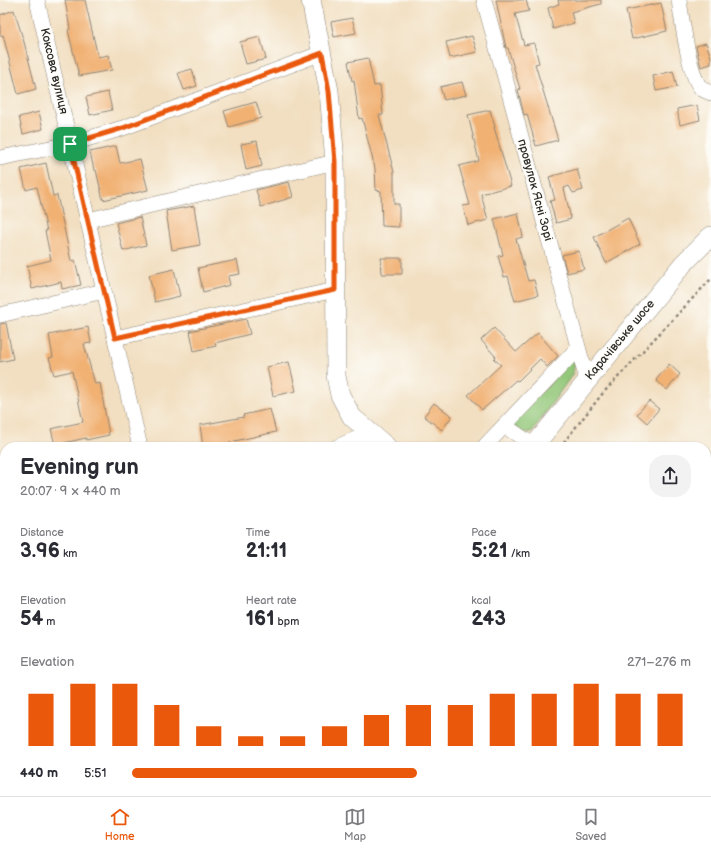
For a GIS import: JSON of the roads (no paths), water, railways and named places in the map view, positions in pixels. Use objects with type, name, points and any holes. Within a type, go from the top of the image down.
[{"type":"main road","points":[[311,0],[329,91],[335,162],[336,376],[340,395],[352,417],[381,442]]},
{"type":"main road","name":"Карачівське шосе","points":[[537,442],[683,264],[711,236]]},
{"type":"street","name":"Коксова вулиця","points":[[37,0],[139,442]]},
{"type":"street","name":"провулок Ясні Зорі","points":[[484,0],[587,380]]},
{"type":"street","points":[[679,0],[687,50],[696,80],[703,89],[711,93]]},
{"type":"street","points":[[0,158],[70,144],[123,128],[322,53]]},
{"type":"street","points":[[88,220],[335,162]]},
{"type":"street","points":[[115,338],[335,290]]},
{"type":"street","points":[[0,315],[104,291]]},
{"type":"street","points":[[489,442],[578,348]]},
{"type":"street","points":[[505,426],[526,442]]},
{"type":"street","points":[[349,442],[370,433]]}]
